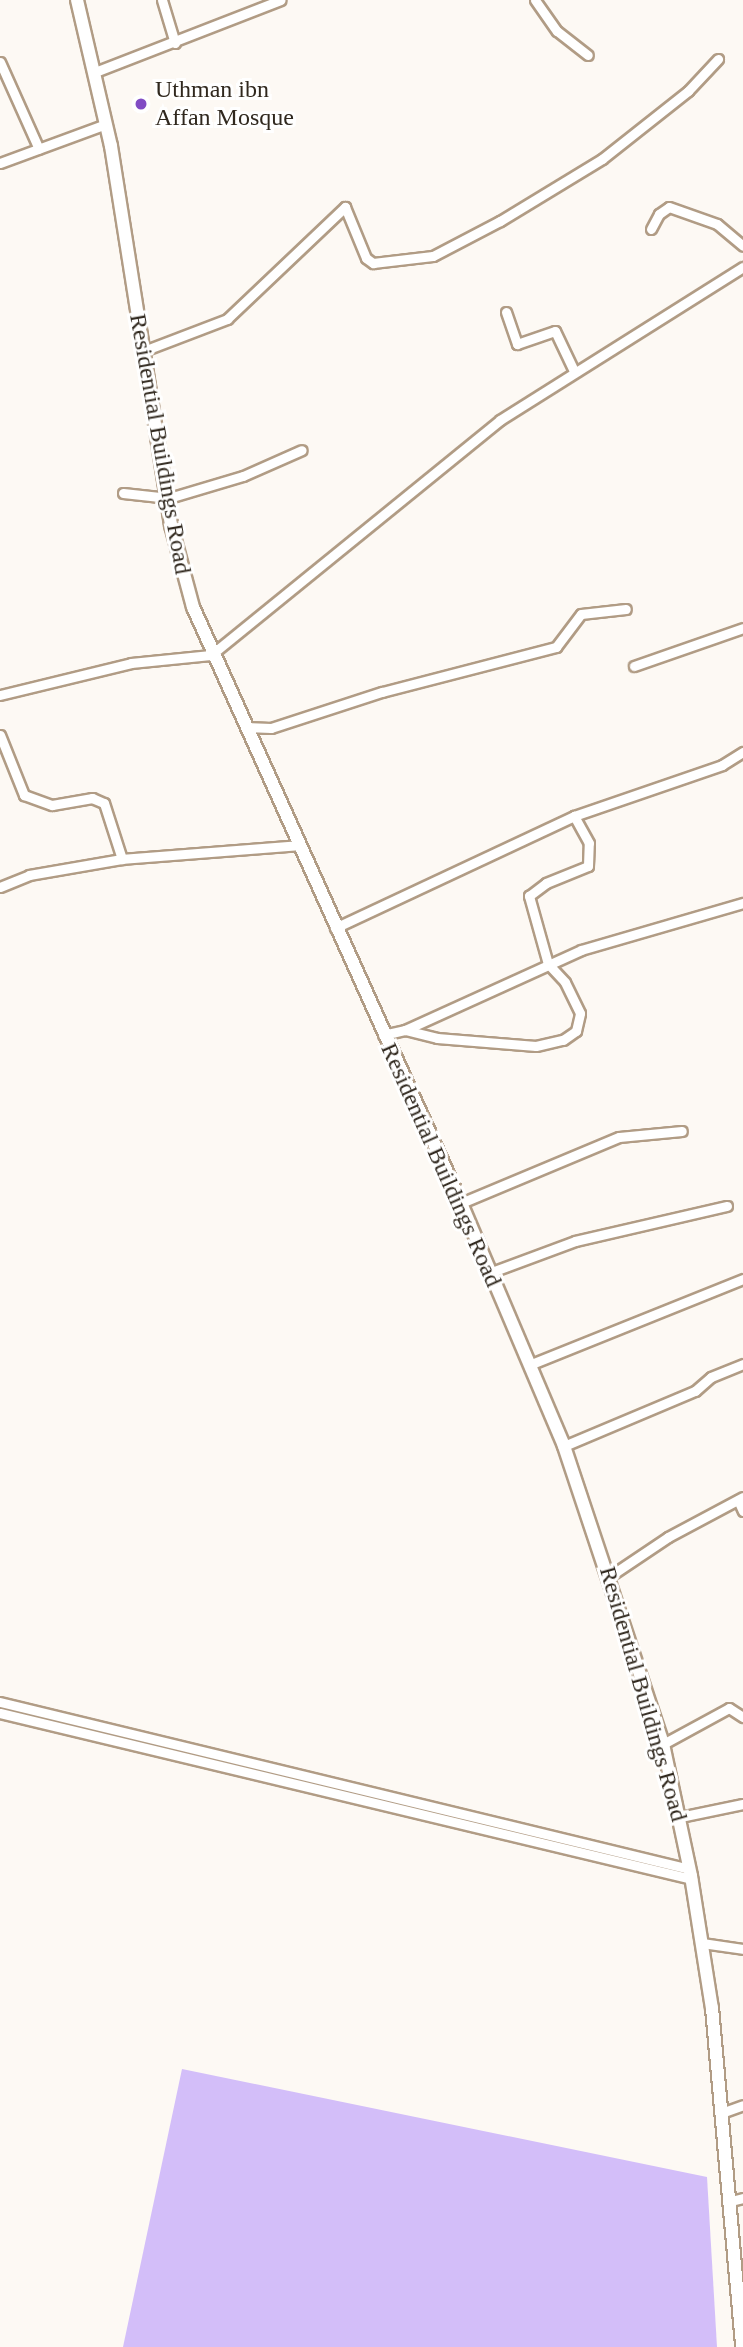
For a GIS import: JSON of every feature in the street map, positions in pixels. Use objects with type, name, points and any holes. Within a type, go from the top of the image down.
[{"type":"main road","name":"Residential Buildings Road","points":[[77,0],[106,124],[181,568],[211,655],[461,1203],[564,1446],[610,1576],[663,1744],[691,1874],[737,2199],[742,2347]]},
{"type":"street","points":[[162,0],[175,43]]},
{"type":"street","points":[[95,72],[281,0]]},
{"type":"street","points":[[535,0],[557,31],[588,55]]},
{"type":"street","points":[[146,350],[228,319],[345,206],[366,258],[373,263],[433,256],[500,222],[602,159],[688,91],[718,59]]},
{"type":"street","points":[[0,62],[38,149]]},
{"type":"street","points":[[0,163],[106,124]]},
{"type":"street","points":[[651,229],[659,214],[669,207],[717,224],[743,246]]},
{"type":"street","points":[[0,695],[131,663],[211,655],[500,420],[743,267]]},
{"type":"street","points":[[506,312],[517,344],[555,331],[574,371]]},
{"type":"street","points":[[123,493],[169,498],[243,476],[302,450]]},
{"type":"street","points":[[245,727],[271,728],[382,692],[556,647],[581,614],[626,609]]},
{"type":"street","points":[[634,666],[743,628]]},
{"type":"street","points":[[0,735],[24,796],[52,805],[92,798],[104,803],[122,859]]},
{"type":"street","points":[[335,928],[574,816],[722,765],[743,752]]},
{"type":"street","points":[[405,1030],[436,1038],[518,1045],[563,1040],[576,1031],[581,1017],[565,982],[548,964],[529,896],[589,866],[589,843],[574,816]]},
{"type":"street","points":[[0,887],[29,875],[122,859],[299,845]]},
{"type":"street","points":[[383,1035],[405,1030],[548,964],[743,903]]},
{"type":"street","points":[[461,1203],[619,1137],[682,1131]]},
{"type":"street","points":[[489,1273],[575,1241],[727,1206]]},
{"type":"street","points":[[529,1365],[743,1279]]},
{"type":"street","points":[[564,1446],[695,1391],[711,1377],[743,1364]]},
{"type":"street","points":[[610,1576],[668,1537],[741,1499],[743,1511]]},
{"type":"street","points":[[0,1702],[691,1874]]},
{"type":"street","points":[[663,1744],[729,1708],[743,1717]]},
{"type":"street","points":[[0,1713],[691,1874]]},
{"type":"street","points":[[680,1817],[741,1806]]},
{"type":"street","points":[[702,1943],[743,1949]]},
{"type":"street","points":[[724,2112],[743,2105]]},
{"type":"shaded area","points":[[182,2069],[707,2177],[717,2347],[123,2347]]},
{"type":"place","name":"Uthman ibn Affan Mosque","points":[[141,104]]}]
